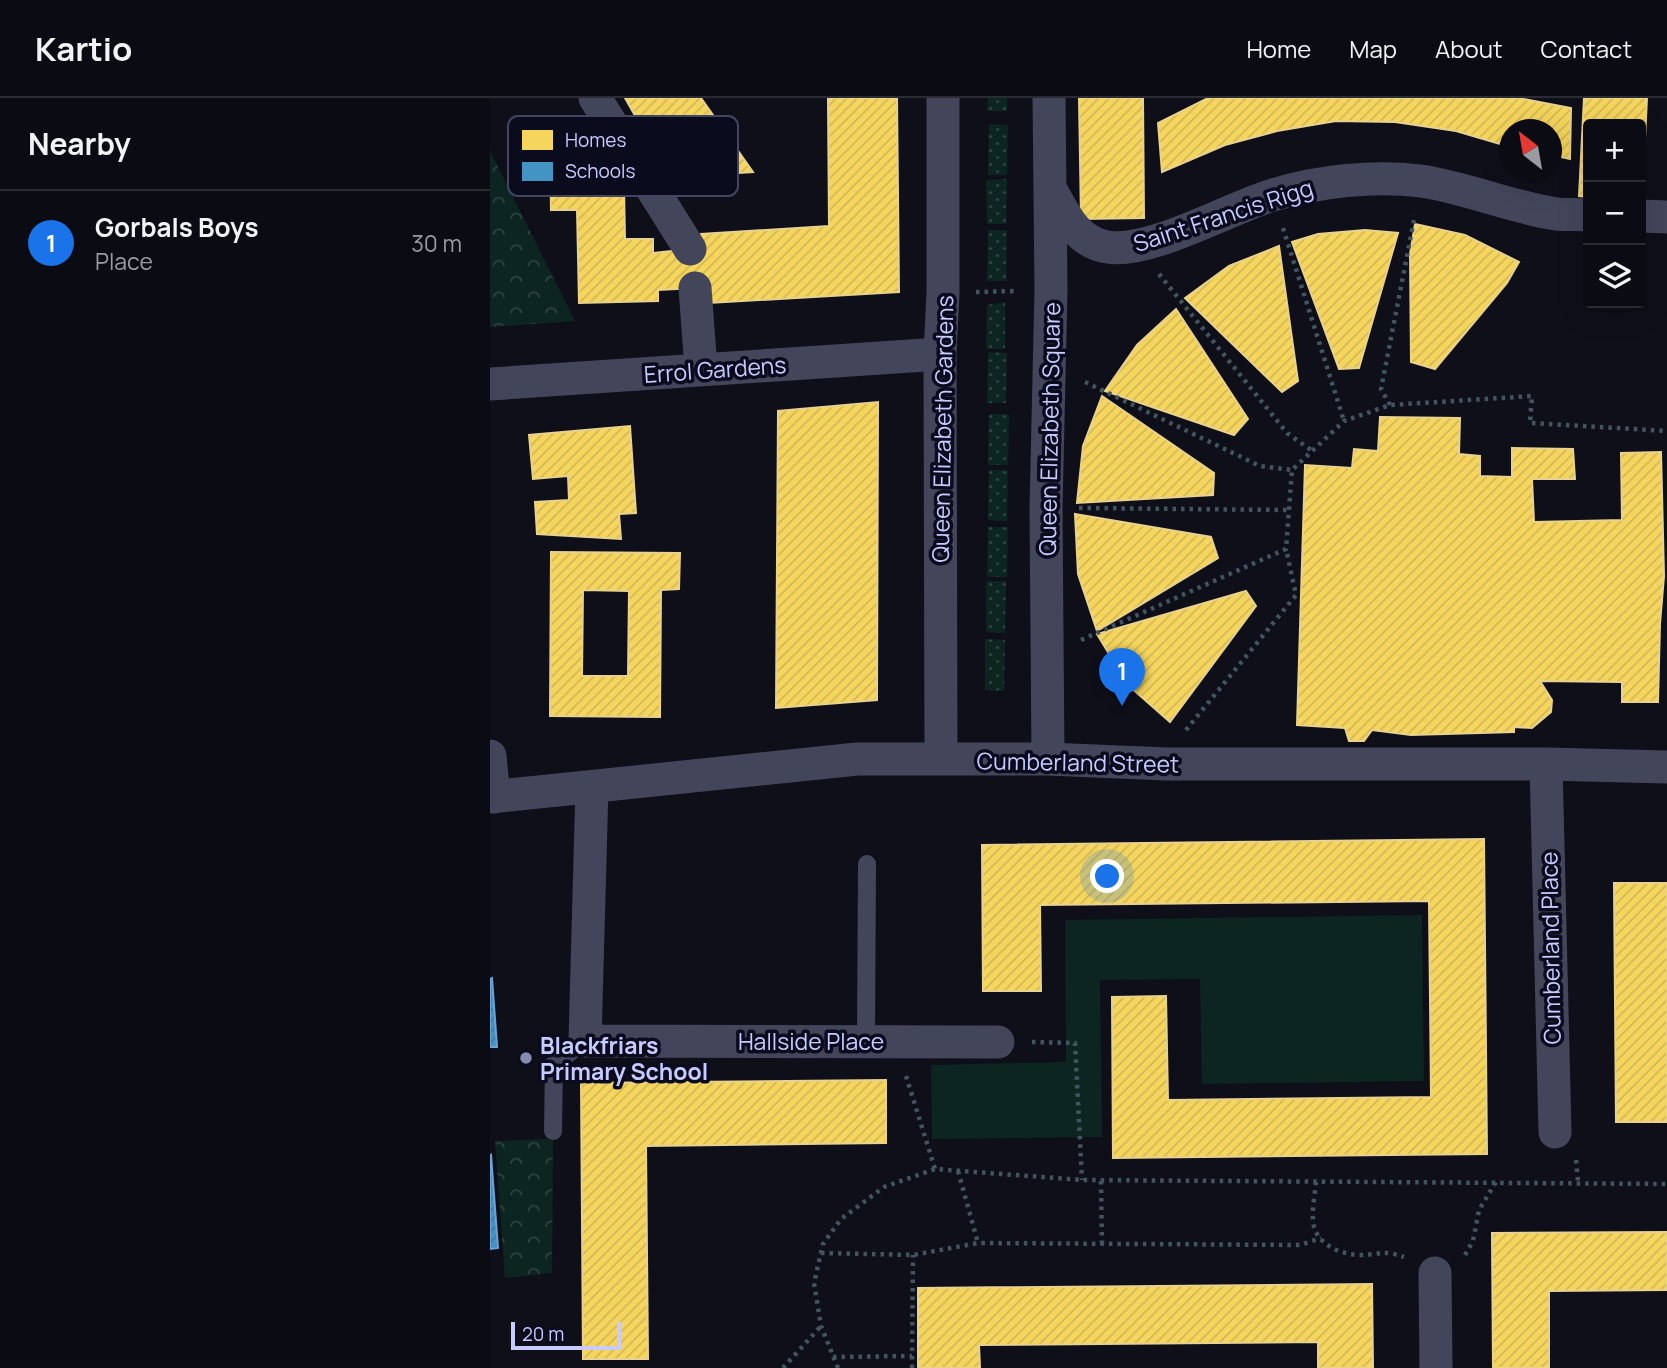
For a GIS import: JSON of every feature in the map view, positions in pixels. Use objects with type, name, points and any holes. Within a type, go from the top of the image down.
[{"type":"street","points":[[595,98],[606,116]]},
{"type":"street","name":"Queen Elizabeth Gardens","points":[[941,759],[940,354],[943,293],[943,98]]},
{"type":"street","name":"Queen Elizabeth Square","points":[[1048,759],[1046,508],[1051,290],[1049,98]]},
{"type":"street","name":"Saint Francis Rigg","points":[[1050,188],[1069,222],[1085,239],[1106,247],[1137,247],[1273,195],[1319,184],[1376,179],[1421,181],[1556,214],[1583,215]]},
{"type":"street","points":[[657,196],[690,249]]},
{"type":"street","points":[[1646,216],[1667,217]]},
{"type":"street","points":[[695,288],[701,369]]},
{"type":"street","name":"Errol Gardens","points":[[490,384],[940,354]]},
{"type":"street","points":[[490,756],[492,797]]},
{"type":"street","name":"Cumberland Street","points":[[492,797],[857,759],[1667,767]]},
{"type":"street","name":"Cumberland Place","points":[[1546,764],[1555,1132]]},
{"type":"street","points":[[586,1041],[592,787]]},
{"type":"street","name":"Hallside Place","points":[[586,1041],[998,1042]]},
{"type":"street","points":[[1435,1273],[1436,1368]]},
{"type":"lane","points":[[867,864],[880,1041]]},
{"type":"lane","points":[[553,1131],[554,1064],[586,1041]]},
{"type":"path","points":[[1390,405],[1381,389],[1421,181]]},
{"type":"path","points":[[1273,195],[1344,421]]},
{"type":"path","points":[[1137,247],[1287,433],[1311,450]]},
{"type":"path","points":[[943,293],[1051,290]]},
{"type":"path","points":[[1049,363],[1260,466],[1292,470]]},
{"type":"path","points":[[1166,764],[1191,721],[1296,595],[1286,549],[1292,470],[1344,421],[1390,405],[1532,396],[1530,423],[1667,431]]},
{"type":"path","points":[[1046,508],[1288,510]]},
{"type":"path","points":[[1048,654],[1286,549]]},
{"type":"path","points":[[880,1041],[935,1169]]},
{"type":"path","points":[[998,1042],[1075,1042],[1082,1180]]},
{"type":"path","points":[[838,1368],[821,1326],[814,1283],[823,1244],[841,1219],[884,1187],[935,1169],[1101,1181],[1667,1184]]},
{"type":"path","points":[[958,1171],[978,1243]]},
{"type":"path","points":[[1101,1181],[1102,1244]]},
{"type":"path","points":[[1316,1182],[1312,1223],[1325,1245],[1342,1253],[1361,1255],[1388,1251],[1408,1258],[1435,1273],[1460,1265],[1473,1241],[1479,1210],[1496,1182]]},
{"type":"path","points":[[821,1253],[913,1255],[978,1243],[1300,1245],[1321,1238]]},
{"type":"path","points":[[912,1368],[913,1255]]},
{"type":"path","points":[[783,1368],[821,1326]]},
{"type":"path","points":[[833,1357],[912,1356]]},
{"type":"green space","points":[[988,98],[1007,98],[1007,111],[987,111]]},
{"type":"green space","points":[[989,124],[1008,125],[1007,175],[988,175]]},
{"type":"green space","points":[[490,151],[508,187],[508,196],[512,196],[575,321],[490,327]]},
{"type":"green space","points":[[1007,179],[1006,224],[987,224],[986,180]]},
{"type":"green space","points":[[988,230],[1007,230],[1006,281],[987,281]]},
{"type":"green space","points":[[1005,302],[1005,349],[986,349],[987,305]]},
{"type":"green space","points":[[988,352],[1007,353],[1006,403],[987,403]]},
{"type":"green space","points":[[989,414],[1009,414],[1008,465],[988,465]]},
{"type":"green space","points":[[989,470],[1008,470],[1007,521],[988,520]]},
{"type":"green space","points":[[988,527],[1008,527],[1007,577],[987,577]]},
{"type":"green space","points":[[986,581],[1006,581],[1005,633],[986,632]]},
{"type":"green space","points":[[985,639],[1005,640],[1004,691],[985,690]]},
{"type":"green space","points":[[1422,915],[1424,1081],[1202,1084],[1200,979],[1100,980],[1102,1137],[932,1139],[931,1065],[1066,1062],[1065,920]]},
{"type":"green space","points":[[553,1139],[552,1273],[505,1278],[495,1141]]},
{"type":"building: Homes","points":[[625,98],[701,98],[714,116],[635,116]]},
{"type":"building: Homes","points":[[828,98],[897,98],[899,292],[708,303],[695,288],[658,290],[658,301],[579,303],[577,210],[551,210],[551,196],[624,196],[625,239],[653,239],[653,253],[690,249],[702,253],[701,234],[829,226]]},
{"type":"building: Homes","points":[[1079,98],[1143,98],[1144,218],[1081,219]]},
{"type":"building: Homes","points":[[1208,98],[1518,98],[1571,108],[1570,159],[1562,157],[1562,119],[1499,119],[1499,144],[1456,131],[1395,122],[1336,121],[1277,131],[1225,145],[1162,172],[1158,123]]},
{"type":"building: Homes","points":[[1584,98],[1647,98],[1646,119],[1583,119],[1583,196],[1579,196]]},
{"type":"building: Homes","points":[[738,151],[753,172],[738,173]]},
{"type":"building: Homes","points":[[1415,224],[1465,235],[1519,262],[1507,283],[1435,369],[1411,362],[1410,254]]},
{"type":"building: Homes","points":[[1365,230],[1398,233],[1359,368],[1339,369],[1292,242],[1318,234]]},
{"type":"building: Homes","points":[[1279,246],[1298,381],[1282,392],[1185,298],[1229,266]]},
{"type":"building: Homes","points":[[1176,309],[1248,419],[1234,435],[1105,391],[1137,345]]},
{"type":"building: Homes","points":[[1102,396],[1214,473],[1213,495],[1077,503],[1083,446]]},
{"type":"building: Homes","points":[[878,402],[877,700],[776,708],[778,411]]},
{"type":"building: Homes","points":[[1380,417],[1460,418],[1459,454],[1480,456],[1480,476],[1512,477],[1512,448],[1573,449],[1575,479],[1532,479],[1534,522],[1622,520],[1621,453],[1661,452],[1664,576],[1658,702],[1622,702],[1622,682],[1540,681],[1552,700],[1551,712],[1532,728],[1514,727],[1514,732],[1411,735],[1372,730],[1364,741],[1349,741],[1345,728],[1297,725],[1305,465],[1352,468],[1354,449],[1378,451]]},
{"type":"building: Homes","points":[[630,426],[636,513],[619,514],[621,539],[537,534],[535,502],[569,500],[568,476],[533,479],[529,435]]},
{"type":"building: Homes","points":[[1075,514],[1211,537],[1218,558],[1097,631],[1078,574]]},
{"type":"building: Homes","points":[[551,552],[680,553],[679,589],[661,590],[660,717],[550,716]],"holes":[[[583,590],[629,591],[628,676],[582,676]]]},
{"type":"building: Homes","points":[[1246,591],[1256,606],[1170,722],[1128,685],[1097,634]]},
{"type":"building: Homes","points":[[1484,839],[1487,1154],[1113,1158],[1112,997],[1166,996],[1168,1100],[1431,1097],[1429,901],[1040,905],[1041,991],[983,991],[982,845]]},
{"type":"building: Homes","points":[[1614,883],[1667,883],[1667,1122],[1616,1122]]},
{"type":"building: Homes","points":[[886,1080],[886,1143],[646,1146],[648,1359],[583,1359],[581,1083]]},
{"type":"building: Homes","points":[[1667,1232],[1667,1290],[1549,1291],[1549,1368],[1493,1368],[1492,1233]]},
{"type":"building: Homes","points":[[1372,1284],[1373,1368],[1318,1368],[1318,1342],[979,1345],[980,1368],[918,1368],[918,1288]]},
{"type":"building: Schools","points":[[492,978],[497,1047],[490,1047]]},
{"type":"building: Schools","points":[[490,1156],[498,1248],[490,1249]]},
{"type":"place","name":"Gorbals Boys","points":[[1122,706]]},
{"type":"place","name":"Blackfriars Primary School","points":[[526,1058]]}]
